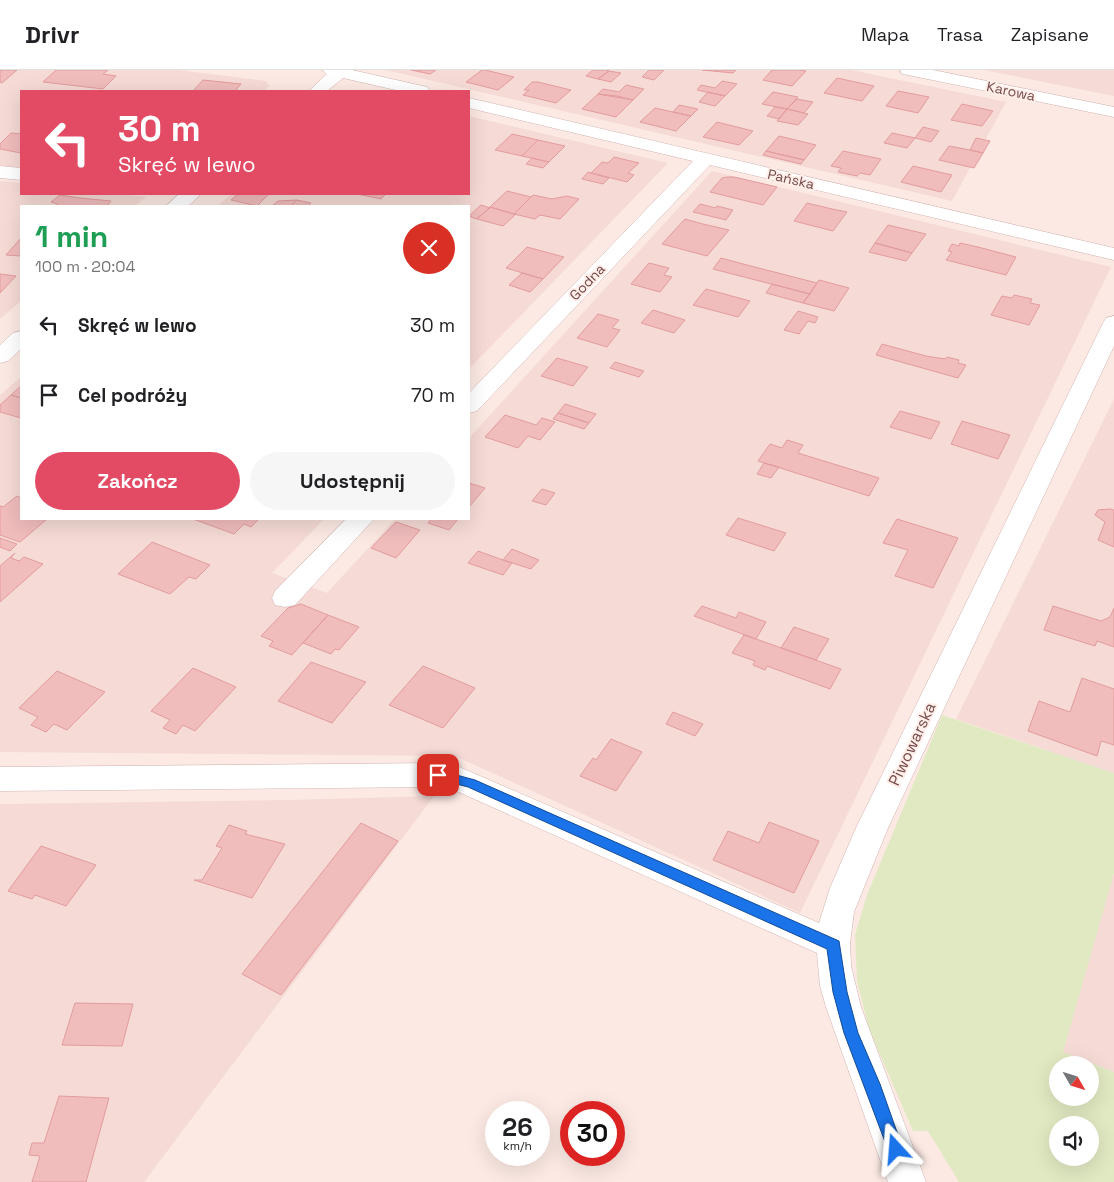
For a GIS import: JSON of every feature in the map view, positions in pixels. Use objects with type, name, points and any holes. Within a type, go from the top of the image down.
[{"type":"street","name":"Karowa","points":[[908,70],[1114,112]]},
{"type":"street","points":[[318,90],[338,71],[418,90]]},
{"type":"street","name":"Pańska","points":[[470,102],[704,159],[1114,254]]},
{"type":"street","name":"Godna","points":[[470,405],[704,159]]},
{"type":"street","points":[[0,172],[20,174]]},
{"type":"street","name":"Piwowarska","points":[[907,1182],[872,1084],[851,1033],[834,962],[835,924],[852,873],[872,828],[1114,323]]},
{"type":"street","points":[[0,356],[20,339]]},
{"type":"street","points":[[285,598],[360,520]]},
{"type":"street","points":[[0,778],[438,775],[471,783],[834,945]]},
{"type":"shaded area","points":[[0,70],[178,70],[266,81],[270,86],[265,90],[20,90],[20,168],[0,165]]},
{"type":"shaded area","points":[[386,70],[851,70],[1006,102],[952,201]]},
{"type":"shaded area","points":[[984,70],[1114,70],[1114,96]]},
{"type":"shaded area","points":[[470,116],[668,163],[470,368],[470,205],[218,205],[231,195],[470,195]]},
{"type":"shaded area","points":[[712,171],[1111,267],[800,913],[455,756],[0,752],[0,395],[20,378],[20,520],[323,520],[272,573],[327,593],[394,520],[470,520],[470,437]]},
{"type":"shaded area","points":[[0,181],[20,183],[20,195],[128,195],[146,197],[136,205],[20,205],[20,302],[0,319]]},
{"type":"shaded area","points":[[1114,399],[1114,773],[956,719]]},
{"type":"shaded area","points":[[434,796],[144,1182],[0,1182],[0,804]]},
{"type":"shaded area","points":[[1114,873],[1114,1072],[1099,1066],[1099,1056],[1073,1056],[1063,1052]]},
{"type":"green space","points":[[942,715],[1114,773],[1114,873],[1063,1052],[1073,1056],[1049,1056],[1049,1106],[1099,1106],[1099,1066],[1114,1072],[1114,1182],[959,1182],[928,1131],[913,1131],[869,1029],[857,981],[855,935],[867,895]]},
{"type":"building","points":[[0,70],[17,70],[2,83],[0,82]]},
{"type":"building","points":[[56,70],[108,70],[103,74],[116,76],[103,89],[43,82]]},
{"type":"building","points":[[411,70],[436,70],[430,74]]},
{"type":"building","points":[[482,70],[514,77],[498,90],[466,82]]},
{"type":"building","points":[[593,70],[609,71],[598,79],[586,76]]},
{"type":"building","points":[[649,70],[664,70],[654,80],[642,77]]},
{"type":"building","points":[[702,70],[736,70],[733,73]]},
{"type":"building","points":[[772,70],[806,71],[792,86],[763,80]]},
{"type":"building","points":[[609,71],[621,73],[611,82],[598,79]]},
{"type":"building","points":[[837,78],[874,86],[862,101],[824,93]]},
{"type":"building","points":[[203,80],[241,84],[236,90],[194,90]]},
{"type":"building","points":[[722,81],[737,84],[725,96],[697,90],[701,85],[715,88]]},
{"type":"building","points":[[532,82],[571,90],[556,103],[523,95],[529,90],[524,90]]},
{"type":"building","points":[[626,85],[644,89],[633,100],[598,94],[603,89],[619,92]]},
{"type":"building","points":[[898,91],[929,97],[918,113],[886,106]]},
{"type":"building","points":[[708,92],[725,96],[715,106],[699,102]]},
{"type":"building","points":[[773,92],[798,97],[787,109],[762,104]]},
{"type":"building","points":[[598,94],[633,100],[616,117],[582,109]]},
{"type":"building","points":[[797,99],[813,102],[804,113],[787,109]]},
{"type":"building","points":[[962,104],[993,111],[982,126],[951,120]]},
{"type":"building","points":[[679,105],[698,109],[691,116],[673,112]]},
{"type":"building","points":[[775,107],[787,109],[779,119],[767,116]]},
{"type":"building","points":[[655,108],[691,116],[676,131],[640,122]]},
{"type":"building","points":[[787,109],[808,114],[798,125],[777,121]]},
{"type":"building","points":[[717,122],[753,131],[739,145],[703,137]]},
{"type":"building","points":[[923,127],[939,131],[931,142],[915,138]]},
{"type":"building","points":[[11,133],[20,134],[20,153],[0,149],[0,144]]},
{"type":"building","points":[[892,133],[915,138],[907,148],[884,143]]},
{"type":"building","points":[[512,134],[538,140],[522,156],[495,150]]},
{"type":"building","points":[[779,136],[816,145],[804,160],[766,151]]},
{"type":"building","points":[[976,138],[990,141],[983,153],[970,150]]},
{"type":"building","points":[[538,140],[565,146],[549,162],[522,156]]},
{"type":"building","points":[[949,146],[983,153],[974,168],[939,160]]},
{"type":"building","points":[[766,151],[804,160],[801,164],[763,155]]},
{"type":"building","points":[[843,151],[881,159],[870,175],[860,173],[857,176],[838,172],[841,168],[831,166]]},
{"type":"building","points":[[614,157],[639,163],[628,173],[634,175],[627,182],[591,173],[602,162],[608,163]]},
{"type":"building","points":[[532,158],[549,162],[543,168],[526,164]]},
{"type":"building","points":[[913,166],[952,175],[941,192],[901,182]]},
{"type":"building","points":[[588,172],[609,178],[603,184],[582,179]]},
{"type":"building","points":[[727,177],[777,187],[763,205],[710,192],[722,178]]},
{"type":"building","points":[[507,191],[531,197],[514,214],[490,207]]},
{"type":"building","points":[[60,195],[111,201],[108,205],[57,205],[51,202]]},
{"type":"building","points":[[237,195],[268,195],[258,205],[231,200]]},
{"type":"building","points":[[362,195],[385,195],[381,199]]},
{"type":"building","points":[[533,195],[552,199],[567,196],[579,199],[560,219],[540,215],[535,219],[514,214]]},
{"type":"building","points":[[297,200],[292,205],[273,205],[278,201]]},
{"type":"building","points":[[297,200],[311,203],[309,205],[292,205]]},
{"type":"building","points":[[807,203],[847,212],[833,231],[794,221]]},
{"type":"building","points":[[700,204],[733,210],[726,220],[693,212]]},
{"type":"building","points":[[481,205],[490,208],[476,219],[470,215]]},
{"type":"building","points":[[490,207],[516,214],[503,226],[477,219]]},
{"type":"building","points":[[685,219],[729,230],[707,256],[662,244]]},
{"type":"building","points":[[888,225],[926,234],[912,253],[875,243]]},
{"type":"building","points":[[20,239],[20,256],[6,255]]},
{"type":"building","points":[[875,243],[912,253],[906,261],[869,252]]},
{"type":"building","points":[[960,243],[1016,257],[1006,275],[946,260],[952,252],[948,251],[952,244],[959,246]]},
{"type":"building","points":[[527,247],[564,257],[543,279],[506,268]]},
{"type":"building","points":[[721,258],[817,283],[810,294],[713,269]]},
{"type":"building","points":[[649,263],[669,268],[664,275],[672,277],[660,292],[631,284]]},
{"type":"building","points":[[522,273],[543,279],[530,292],[509,285]]},
{"type":"building","points":[[0,274],[16,276],[0,293]]},
{"type":"building","points":[[819,280],[849,288],[834,311],[803,303]]},
{"type":"building","points":[[772,284],[810,294],[803,303],[766,293]]},
{"type":"building","points":[[706,289],[750,301],[738,317],[693,305]]},
{"type":"building","points":[[1014,295],[1032,299],[1030,303],[1040,305],[1029,325],[991,315],[1002,296],[1012,298]]},
{"type":"building","points":[[653,310],[685,320],[674,333],[641,323]]},
{"type":"building","points":[[798,311],[818,317],[815,323],[808,321],[799,334],[784,330]]},
{"type":"building","points":[[598,314],[619,320],[612,328],[620,330],[607,347],[577,338]]},
{"type":"building","points":[[882,344],[926,356],[945,359],[947,357],[959,360],[958,363],[966,365],[958,378],[876,355]]},
{"type":"building","points":[[557,358],[588,367],[573,386],[541,376]]},
{"type":"building","points":[[615,362],[644,371],[639,377],[610,368]]},
{"type":"building","points":[[20,387],[20,398],[11,395]]},
{"type":"building","points":[[11,395],[20,398],[20,418],[0,412],[0,405]]},
{"type":"building","points":[[565,404],[596,414],[589,423],[558,413]]},
{"type":"building","points":[[900,411],[940,422],[931,439],[890,427]]},
{"type":"building","points":[[558,413],[589,423],[584,429],[553,419]]},
{"type":"building","points":[[505,415],[536,425],[542,418],[555,422],[540,440],[528,436],[518,448],[485,437]]},
{"type":"building","points":[[962,421],[1010,435],[998,459],[951,444]]},
{"type":"building","points":[[787,440],[803,445],[798,453],[879,478],[869,496],[758,461],[770,444],[782,448]]},
{"type":"building","points":[[764,463],[779,467],[771,478],[757,474]]},
{"type":"building","points":[[470,483],[485,488],[470,506]]},
{"type":"building","points":[[542,489],[555,493],[546,505],[532,501]]},
{"type":"building","points":[[17,496],[20,498],[20,520],[46,520],[20,542],[0,535],[0,506],[3,507]]},
{"type":"building","points":[[1098,510],[1114,510],[1114,547],[1098,540],[1105,522],[1095,515]]},
{"type":"building","points":[[738,518],[786,533],[774,551],[726,535]]},
{"type":"building","points":[[897,519],[958,538],[933,588],[895,576],[908,550],[883,543]]},
{"type":"building","points":[[196,520],[258,520],[251,527],[244,524],[234,534]]},
{"type":"building","points":[[430,520],[457,520],[449,530],[428,523]]},
{"type":"building","points":[[396,522],[420,530],[396,558],[371,548]]},
{"type":"building","points":[[0,538],[17,544],[10,551],[0,547]]},
{"type":"building","points":[[152,542],[210,565],[196,579],[189,577],[170,594],[118,574]]},
{"type":"building","points":[[512,549],[539,560],[531,569],[503,560]]},
{"type":"building","points":[[478,551],[512,563],[503,575],[468,563]]},
{"type":"building","points":[[15,553],[11,558],[19,561],[24,557],[43,564],[0,602],[0,566]]},
{"type":"building","points":[[301,604],[328,615],[292,655],[269,646],[273,641],[261,636],[288,608]]},
{"type":"building","points":[[702,606],[736,618],[739,612],[766,622],[756,639],[694,616]]},
{"type":"building","points":[[1053,606],[1101,621],[1110,617],[1114,608],[1114,647],[1097,641],[1095,646],[1044,630]]},
{"type":"building","points":[[328,615],[359,627],[339,650],[335,649],[331,654],[303,643]]},
{"type":"building","points":[[794,627],[829,639],[816,660],[781,648]]},
{"type":"building","points":[[744,635],[841,669],[830,689],[767,666],[765,670],[753,665],[755,661],[732,653]]},
{"type":"building","points":[[311,662],[366,682],[332,723],[278,701]]},
{"type":"building","points":[[423,666],[475,688],[443,728],[389,705]]},
{"type":"building","points":[[193,668],[236,687],[195,731],[183,725],[176,734],[163,728],[170,720],[151,711]]},
{"type":"building","points":[[57,671],[105,692],[67,730],[54,724],[46,732],[31,725],[38,717],[19,708]]},
{"type":"building","points":[[1082,678],[1114,689],[1114,745],[1101,741],[1097,756],[1028,731],[1039,701],[1070,712]]},
{"type":"building","points":[[673,712],[703,724],[695,736],[666,724]]},
{"type":"building","points":[[611,739],[642,752],[616,791],[580,776],[593,758],[596,760]]},
{"type":"building","points":[[769,822],[819,841],[794,893],[713,860],[728,831],[759,843]]},
{"type":"building","points":[[361,823],[398,841],[281,995],[242,974]]},
{"type":"building","points":[[229,825],[247,831],[245,834],[285,844],[252,898],[194,880],[202,880],[222,848],[216,846]]},
{"type":"building","points":[[41,846],[96,865],[66,906],[35,895],[32,899],[8,891]]},
{"type":"building","points":[[75,1003],[133,1004],[122,1046],[62,1045]]},
{"type":"building","points":[[59,1096],[109,1098],[86,1182],[32,1182],[40,1156],[29,1155],[32,1143],[44,1143]]},
{"type":"route","points":[[438,775],[457,778],[471,783],[796,930],[834,945],[834,962],[851,1033],[896,1149]]}]
